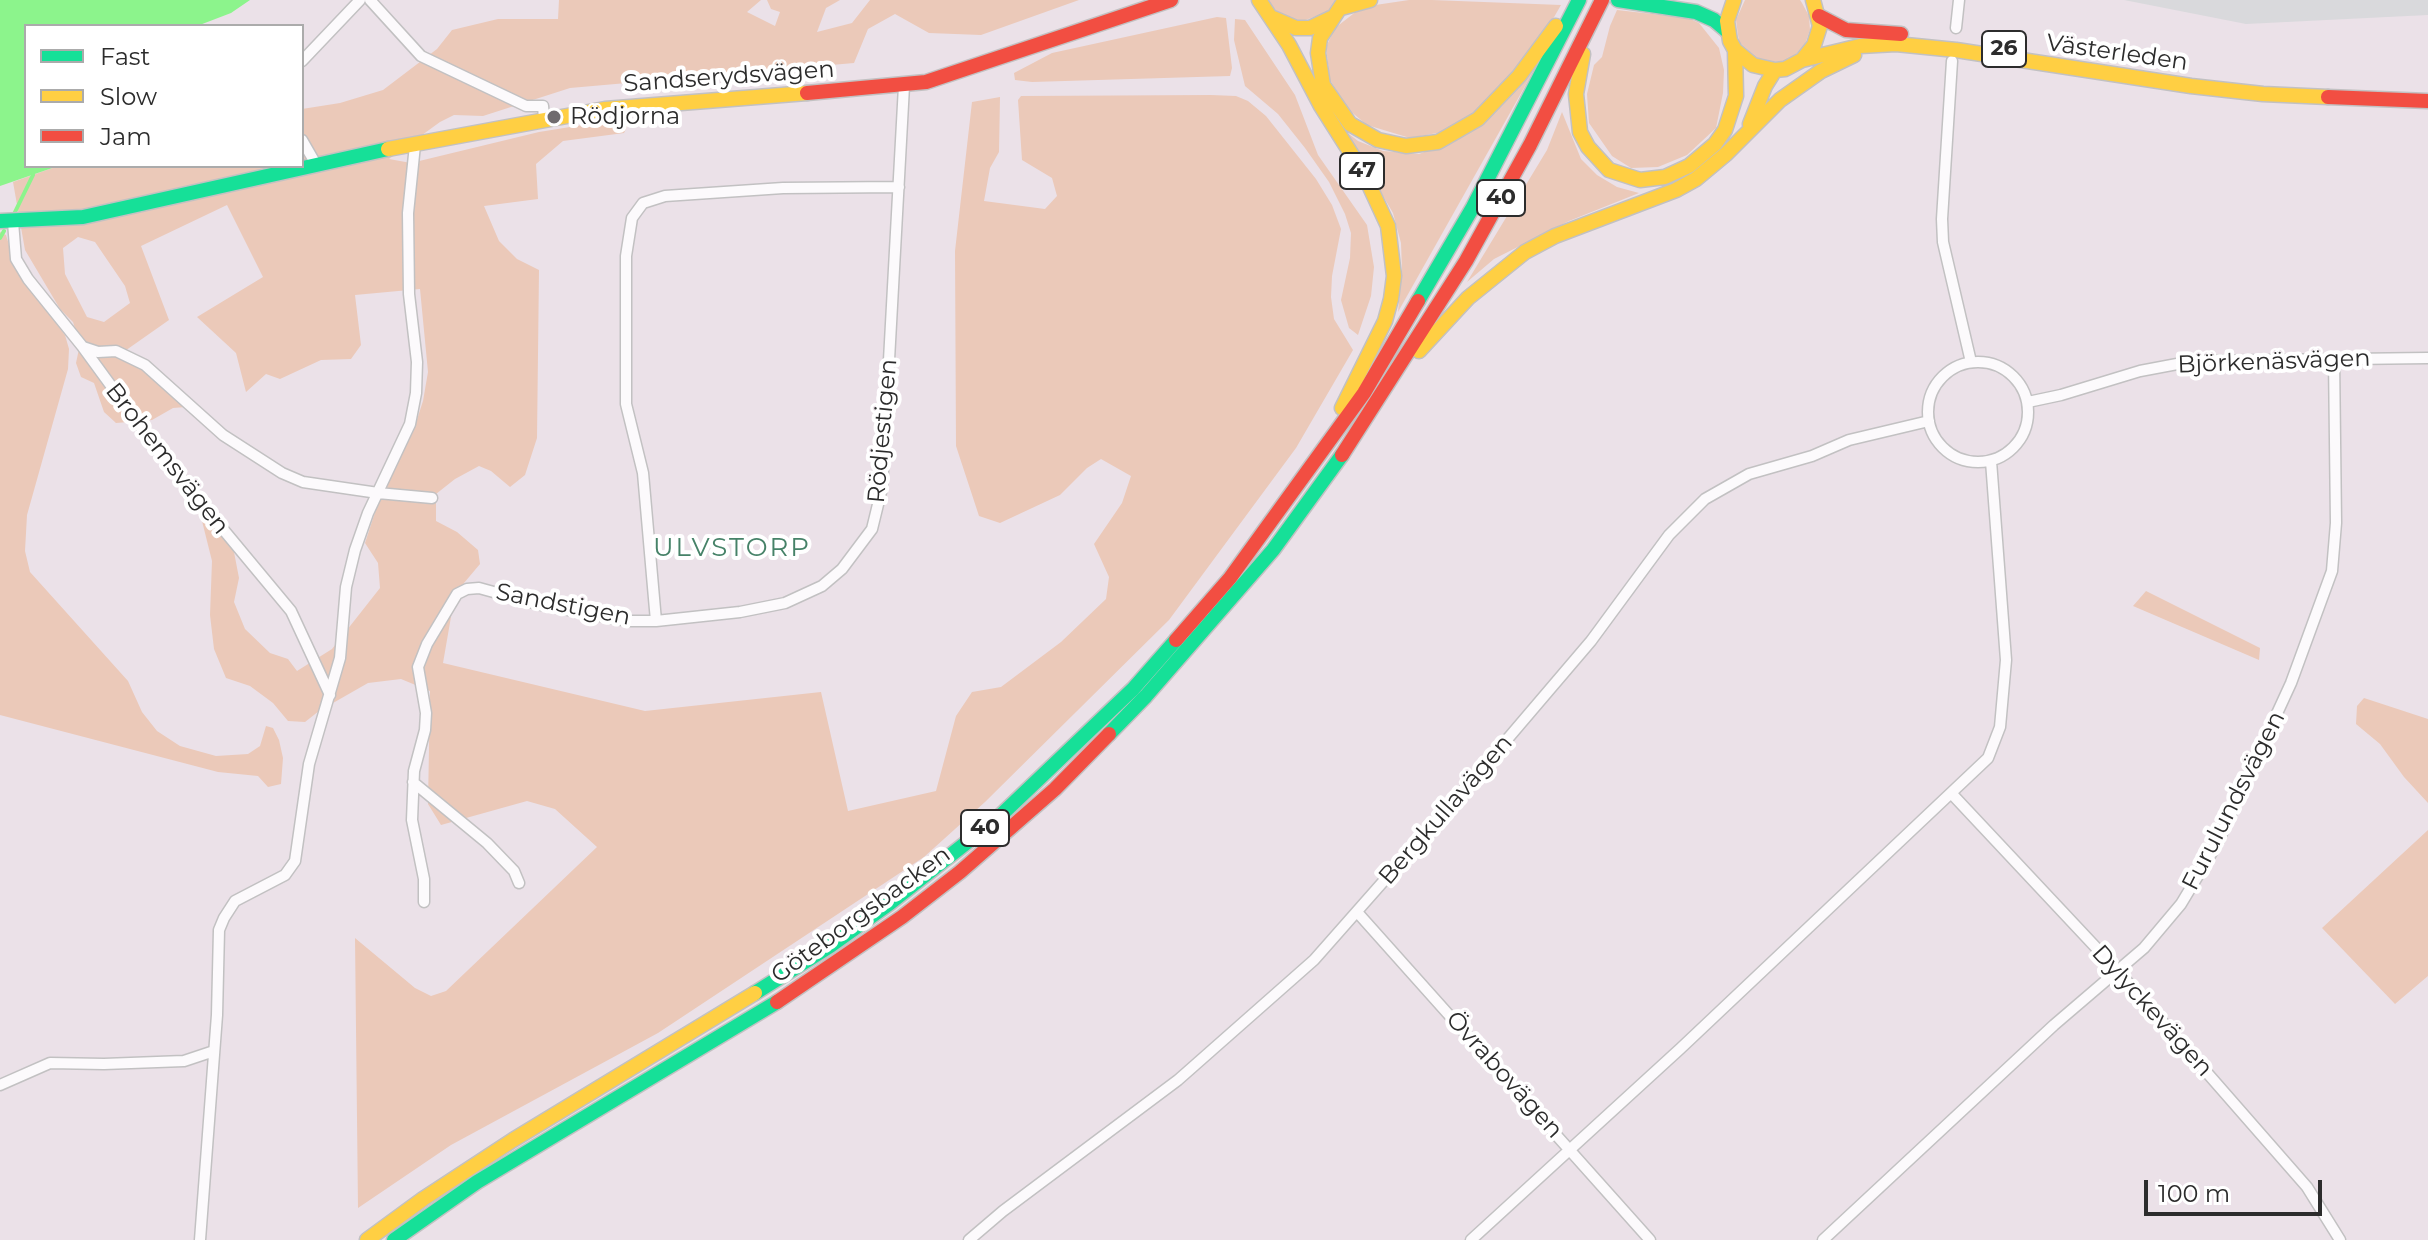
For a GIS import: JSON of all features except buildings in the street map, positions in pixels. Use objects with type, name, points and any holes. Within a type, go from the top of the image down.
[{"type":"main road","name":"Sandserydsvägen","points":[[6,221],[83,217],[544,118],[633,107],[904,86],[960,72],[1171,0]]},
{"type":"main road","points":[[1261,6],[1282,24],[1310,28],[1340,8],[1370,0]]},
{"type":"main road","points":[[1340,8],[1320,38],[1318,53],[1321,76],[1331,99],[1350,124],[1364,133],[1391,144],[1421,146],[1453,135],[1478,119],[1519,76],[1577,0]]},
{"type":"main road","name":"40","points":[[1315,461],[1364,393],[1473,207],[1577,0]]},
{"type":"main road","points":[[1602,0],[1586,36],[1576,94],[1580,132],[1588,147],[1609,170],[1640,180],[1674,173],[1689,166],[1715,144],[1725,130],[1736,96],[1735,50],[1727,31],[1728,11],[1734,0]]},
{"type":"main road","points":[[1618,0],[1656,4],[1707,16],[1727,31]]},
{"type":"main road","points":[[1656,4],[1686,0]]},
{"type":"main road","points":[[1802,60],[1818,36],[1819,16],[1813,0]]},
{"type":"main road","name":"47","points":[[1261,6],[1289,45],[1327,117],[1364,174],[1388,226],[1393,251],[1394,276],[1385,321],[1315,461]]},
{"type":"main road","name":"Västerleden","points":[[1819,16],[1846,30],[1927,37],[2192,78],[2321,89],[2428,92]]},
{"type":"main road","name":"40","points":[[1391,381],[1466,261],[1586,36]]},
{"type":"main road","name":"Västerleden","points":[[1802,60],[1875,45],[1923,46],[2263,94],[2428,101]]},
{"type":"main road","name":"26","points":[[1745,133],[1804,81],[1875,45]]},
{"type":"main road","points":[[1391,381],[1468,298],[1525,252],[1555,236],[1676,190],[1720,160],[1745,133],[1775,70],[1753,65],[1735,50]]},
{"type":"main road","name":"26","points":[[1775,70],[1802,60]]},
{"type":"main road","name":"Göteborgsbacken","points":[[394,1240],[477,1182],[835,964],[902,917],[1006,833],[1055,789],[1146,696],[1217,616],[1289,529],[1391,381]]},
{"type":"main road","name":"Göteborgsbacken","points":[[367,1240],[501,1148],[830,946],[974,837],[1090,732],[1182,634],[1230,578],[1315,461]]},
{"type":"street","points":[[304,59],[360,0]]},
{"type":"street","points":[[370,0],[421,56],[526,106],[543,106],[544,118]]},
{"type":"street","points":[[1956,28],[1959,0]]},
{"type":"street","points":[[1952,61],[1943,242],[1971,362]]},
{"type":"street","name":"Rödjestigen","points":[[656,621],[740,612],[802,597],[822,586],[842,569],[872,529],[882,488],[904,86]]},
{"type":"street","points":[[304,143],[317,166]]},
{"type":"street","points":[[200,1240],[214,1051],[219,930],[235,901],[285,875],[295,861],[309,764],[340,658],[346,587],[355,550],[410,424],[416,393],[417,362],[409,294],[408,229],[415,145]]},
{"type":"street","points":[[656,621],[643,473],[626,404],[626,256],[632,218],[643,203],[665,196],[783,188],[899,187]]},
{"type":"street","name":"Brohemsvägen","points":[[6,221],[16,259],[28,279],[82,346],[163,457],[291,611],[330,695]]},
{"type":"street","points":[[82,346],[98,352],[116,351],[145,365],[223,435],[282,473],[303,482],[432,498]]},
{"type":"street","name":"Furulundsvägen","points":[[1823,1240],[2042,1036],[2144,948],[2181,904],[2217,844],[2280,710],[2332,571],[2335,546],[2334,358]]},
{"type":"street","name":"Björkenäsvägen","points":[[2028,402],[2140,371],[2193,361],[2428,358]]},
{"type":"street","points":[[1971,362],[1990,363],[2007,371],[2020,384],[2028,402],[2026,427],[2013,448],[1991,461],[1975,462],[1945,450],[1935,437],[1929,421],[1929,401],[1937,382],[1952,369],[1971,362]]},
{"type":"street","name":"Bergkullavägen","points":[[969,1240],[1178,1080],[1314,960],[1591,641],[1669,535],[1705,499],[1749,474],[1812,456],[1849,440],[1929,421]]},
{"type":"street","points":[[1471,1240],[1681,1048],[1988,758],[2000,727],[2006,660],[1991,461]]},
{"type":"street","name":"Sandstigen","points":[[424,902],[424,879],[412,820],[413,782],[426,713],[418,667],[427,644],[457,594],[479,588],[596,616],[656,621]]},
{"type":"street","points":[[413,782],[487,843],[514,871],[519,883]]},
{"type":"street","name":"Dylyckevägen","points":[[1951,793],[2118,971],[2307,1187],[2340,1240]]},
{"type":"street","name":"Övrabovägen","points":[[1357,912],[1650,1240]]},
{"type":"street","points":[[0,1085],[50,1063],[184,1061],[214,1051]]},
{"type":"shaded area","points":[[0,0],[250,0],[231,13],[202,24],[24,24],[24,168],[52,168],[0,186]]},
{"type":"shaded area","points":[[559,0],[761,0],[747,12],[775,26],[780,12],[771,9],[767,0],[840,0],[826,8],[817,32],[852,23],[870,0],[1079,0],[981,35],[929,33],[895,14],[868,29],[854,63],[570,88],[483,116],[454,115],[389,159],[411,163],[539,132],[626,118],[628,125],[624,133],[563,141],[536,164],[538,199],[484,206],[499,241],[517,259],[539,270],[537,438],[525,475],[510,487],[491,471],[479,466],[436,494],[436,521],[457,532],[478,550],[480,564],[464,583],[452,611],[443,663],[645,711],[821,692],[848,811],[936,791],[956,716],[972,692],[1001,687],[1061,642],[1106,599],[1109,577],[1094,544],[1122,503],[1131,476],[1101,459],[1087,468],[1060,495],[1000,523],[979,516],[956,446],[955,251],[972,102],[1000,97],[999,152],[990,168],[984,201],[1045,209],[1057,196],[1052,178],[1022,160],[1018,100],[1021,96],[1211,95],[1236,96],[1248,101],[1266,116],[1316,179],[1332,205],[1341,229],[1332,276],[1334,319],[1353,350],[1296,448],[1169,620],[985,802],[924,857],[658,1033],[451,1145],[358,1208],[355,938],[415,988],[431,996],[446,991],[597,847],[555,809],[527,801],[441,825],[428,804],[430,691],[401,679],[368,683],[305,722],[288,721],[273,703],[250,686],[226,678],[214,649],[210,615],[212,561],[202,521],[179,475],[190,477],[234,552],[239,578],[234,602],[245,629],[270,653],[288,659],[297,671],[332,649],[380,588],[378,563],[365,543],[382,491],[413,432],[423,401],[428,372],[420,289],[355,295],[361,345],[351,359],[321,360],[280,379],[266,374],[246,392],[236,353],[197,317],[263,277],[227,205],[141,246],[169,320],[122,353],[198,406],[173,408],[152,420],[116,423],[104,412],[94,383],[81,377],[76,363],[80,344],[73,322],[60,309],[25,250],[13,182],[52,168],[304,168],[304,109],[340,103],[383,90],[437,49],[452,30],[498,19],[558,19]],"holes":[[[78,237],[95,242],[125,286],[130,303],[104,322],[87,317],[65,274],[63,248]]]},
{"type":"shaded area","points":[[1268,0],[1338,0],[1330,11],[1300,22],[1278,13]]},
{"type":"shaded area","points":[[1409,0],[1561,5],[1542,38],[1466,120],[1442,132],[1410,138],[1367,125],[1349,110],[1330,80],[1326,47],[1335,28],[1362,7]]},
{"type":"shaded area","points":[[1745,0],[1800,0],[1809,16],[1810,30],[1805,44],[1795,55],[1782,62],[1760,61],[1739,42],[1736,20]]},
{"type":"shaded area","points":[[2124,0],[2428,0],[2428,15],[2246,24]]},
{"type":"shaded area","points":[[1617,10],[1688,18],[1699,23],[1719,48],[1724,70],[1716,128],[1687,155],[1658,167],[1631,168],[1612,156],[1589,123],[1587,94],[1594,65],[1602,57]]},
{"type":"shaded area","points":[[1217,17],[1226,18],[1232,68],[1230,76],[1015,80],[1014,73],[1052,53]]},
{"type":"shaded area","points":[[1235,19],[1245,20],[1295,95],[1318,155],[1367,225],[1374,267],[1371,296],[1358,335],[1349,328],[1341,300],[1350,258],[1351,233],[1345,214],[1329,182],[1305,148],[1278,114],[1245,86],[1234,40]]},
{"type":"shaded area","points":[[1533,72],[1398,312],[1401,243],[1393,213],[1345,131],[1358,141],[1383,151],[1419,154],[1449,143]]},
{"type":"shaded area","points":[[1562,112],[1581,159],[1597,175],[1617,187],[1639,193],[1569,221],[1494,259],[1467,282],[1547,150]]},
{"type":"shaded area","points":[[0,232],[6,235],[14,261],[32,292],[65,335],[69,349],[68,369],[27,515],[25,551],[30,572],[128,681],[142,712],[157,731],[180,746],[216,756],[248,754],[260,746],[266,726],[273,728],[283,758],[281,784],[268,787],[258,776],[218,772],[0,715]]},
{"type":"shaded area","points":[[2146,591],[2260,648],[2259,660],[2133,606]]},
{"type":"shaded area","points":[[2364,698],[2428,719],[2428,803],[2380,744],[2356,724],[2357,706]]},
{"type":"shaded area","points":[[2428,830],[2428,976],[2395,1004],[2322,928]]},
{"type":"waterway","points":[[15,212],[33,175]]},
{"type":"waterway","points":[[0,238],[4,231]]},
{"type":"traffic: fast","points":[[1418,301],[1473,207],[1579,0]]},
{"type":"traffic: fast","points":[[1618,0],[1696,12],[1714,20],[1727,31]]},
{"type":"traffic: fast","points":[[304,168],[388,149]]},
{"type":"traffic: fast","points":[[0,221],[83,217],[303,168]]},
{"type":"traffic: fast","points":[[1109,734],[1273,550],[1342,455]]},
{"type":"traffic: fast","points":[[755,993],[830,946],[890,903],[999,817],[1133,689],[1176,640]]},
{"type":"traffic: fast","points":[[394,1240],[477,1182],[777,1002]]},
{"type":"traffic: slow","points":[[1259,0],[1289,45],[1321,106],[1364,174],[1388,226],[1394,276],[1391,299],[1385,321],[1342,408]]},
{"type":"traffic: slow","points":[[1345,0],[1320,38],[1318,53],[1323,85],[1350,124],[1378,140],[1406,146],[1438,142],[1478,119],[1519,76],[1556,26]]},
{"type":"traffic: slow","points":[[1341,8],[1370,0]]},
{"type":"traffic: slow","points":[[1734,0],[1727,21],[1730,41],[1735,50],[1753,65],[1775,70],[1785,69],[1802,60],[1814,45],[1820,26],[1813,0]]},
{"type":"traffic: slow","points":[[1273,18],[1296,28],[1310,28],[1331,18]]},
{"type":"traffic: slow","points":[[1802,60],[1860,46],[1896,44],[1956,50],[2191,86],[2328,97]]},
{"type":"traffic: slow","points":[[1583,54],[1576,94],[1580,132],[1588,147],[1609,170],[1640,180],[1665,177],[1689,166],[1715,144],[1725,130],[1736,96],[1735,50]]},
{"type":"traffic: slow","points":[[1419,351],[1468,298],[1525,252],[1555,236],[1676,190],[1696,179],[1780,100],[1821,71],[1854,55]]},
{"type":"traffic: slow","points":[[1750,124],[1775,70]]},
{"type":"traffic: slow","points":[[388,149],[605,109],[807,93]]},
{"type":"traffic: slow","points":[[367,1240],[513,1140],[755,993]]},
{"type":"traffic: jam","points":[[807,93],[926,82],[1171,0]]},
{"type":"traffic: jam","points":[[1342,455],[1466,261],[1530,145],[1602,0]]},
{"type":"traffic: jam","points":[[1819,16],[1846,30],[1901,34]]},
{"type":"traffic: jam","points":[[2328,97],[2428,101]]},
{"type":"traffic: jam","points":[[1176,640],[1230,578],[1364,393],[1418,301]]},
{"type":"traffic: jam","points":[[777,1002],[902,917],[960,872],[1055,789],[1109,734]]},
{"type":"place","name":"Rödjorna","points":[[554,117]]},
{"type":"district","name":"ULVSTORP","points":[[732,548]]}]
